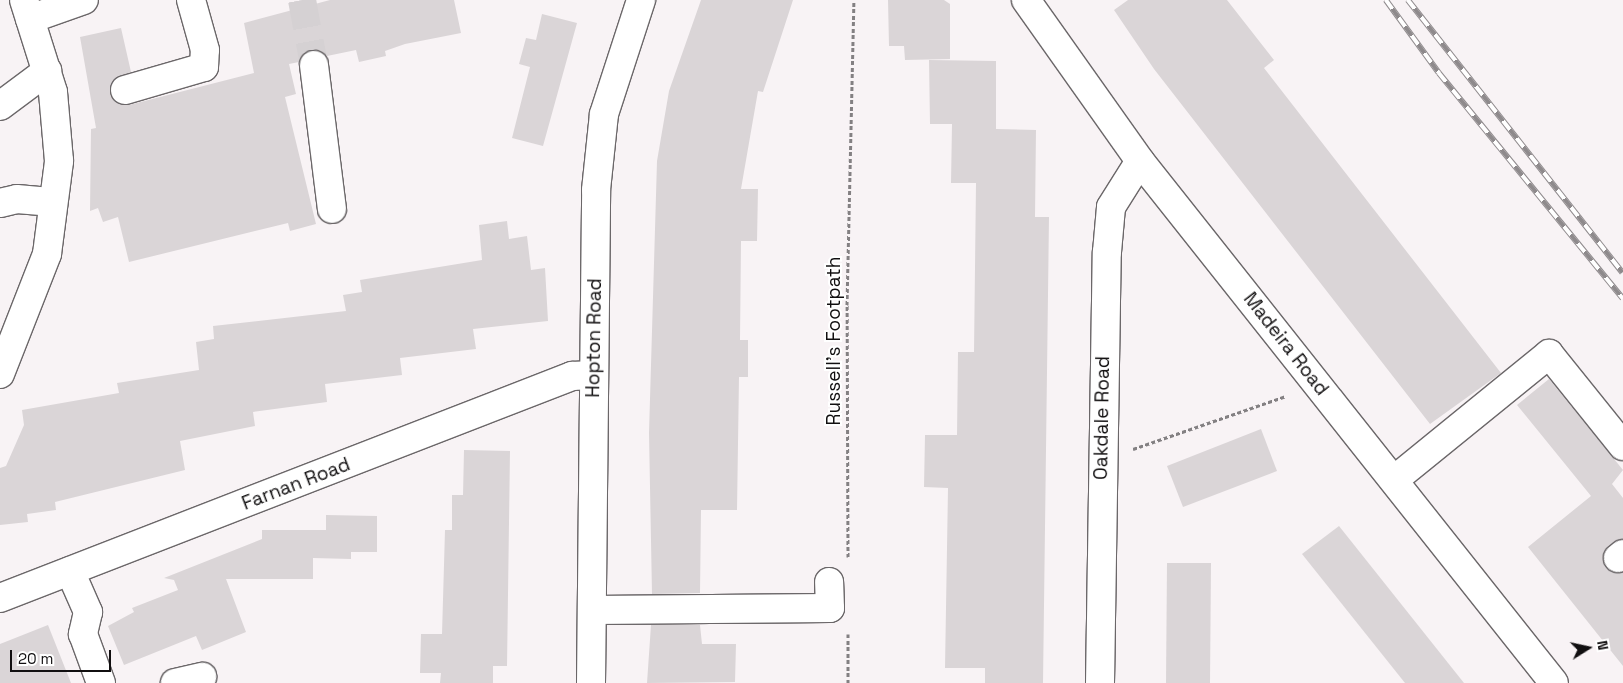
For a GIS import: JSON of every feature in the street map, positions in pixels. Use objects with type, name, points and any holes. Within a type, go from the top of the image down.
[{"type":"street","points":[[0,374],[47,254],[59,161],[53,92],[27,9],[84,0]]},
{"type":"street","points":[[124,90],[204,67],[205,50],[191,0]]},
{"type":"street","name":"Hopton Road","points":[[591,683],[596,190],[604,114],[641,0]]},
{"type":"street","name":"Madeira Road","points":[[1026,0],[1140,161],[1554,683]]},
{"type":"street","points":[[314,65],[332,209]]},
{"type":"street","points":[[0,106],[47,71]]},
{"type":"street","name":"Oakdale Road","points":[[1100,683],[1100,450],[1111,207],[1140,161]]},
{"type":"street","points":[[0,204],[17,199],[53,202]]},
{"type":"street","points":[[1394,480],[1549,354],[1623,446]]},
{"type":"street","name":"Farnan Road","points":[[0,598],[572,376],[593,375]]},
{"type":"street","points":[[70,571],[88,612],[83,634],[101,683]]},
{"type":"street","points":[[592,610],[830,608],[839,574]]},
{"type":"street","points":[[175,683],[202,677]]},
{"type":"path","name":"Russell's Footpath","points":[[839,574],[854,0]]},
{"type":"path","points":[[1100,450],[1138,449],[1289,395],[1321,390]]},
{"type":"path","points":[[848,625],[848,683]]},
{"type":"building","points":[[330,0],[454,0],[461,33],[405,44],[385,51],[386,56],[359,62],[356,50],[327,56],[313,50],[299,62],[289,64],[296,94],[285,97],[316,224],[290,231],[288,223],[129,262],[118,217],[103,222],[98,208],[90,211],[91,129],[96,128],[80,37],[121,28],[131,72],[113,80],[110,94],[115,102],[129,105],[254,73],[244,23]]},
{"type":"building","points":[[701,0],[793,0],[763,92],[758,91],[741,189],[758,189],[757,241],[741,241],[740,340],[748,340],[748,377],[739,377],[737,510],[701,510],[700,593],[652,594],[649,433],[657,161],[669,91]]},
{"type":"building","points":[[888,0],[944,0],[950,4],[950,59],[905,60],[904,46],[889,46]]},
{"type":"building","points":[[1128,0],[1227,0],[1274,60],[1264,68],[1501,373],[1430,424],[1154,69],[1114,10]]},
{"type":"building","points":[[542,14],[577,23],[543,146],[512,138],[530,67],[519,64],[526,38],[536,40]]},
{"type":"building","points":[[929,60],[996,61],[996,129],[1036,130],[1035,217],[1049,217],[1043,683],[985,683],[985,668],[945,668],[948,488],[924,487],[925,435],[957,435],[958,352],[974,352],[976,183],[951,183],[952,124],[930,124]]},
{"type":"building","points":[[507,221],[509,239],[527,236],[531,270],[545,268],[548,321],[473,329],[476,349],[400,358],[402,375],[325,384],[327,402],[253,412],[255,426],[180,441],[185,470],[55,502],[56,510],[27,514],[28,522],[0,525],[0,468],[6,466],[24,425],[22,410],[119,393],[117,383],[199,370],[196,342],[214,339],[213,326],[346,311],[343,295],[362,292],[360,280],[482,260],[479,225]]},
{"type":"building","points":[[1549,379],[1623,470],[1612,484],[1623,498],[1623,539],[1608,546],[1603,560],[1612,572],[1623,572],[1623,666],[1528,547],[1591,496],[1517,405]]},
{"type":"building","points":[[1261,429],[1277,471],[1183,507],[1167,466]]},
{"type":"building","points":[[464,450],[510,451],[507,666],[493,666],[493,683],[440,683],[441,673],[420,673],[421,634],[442,634],[445,530],[452,530],[452,495],[463,495]]},
{"type":"building","points":[[326,515],[377,516],[377,552],[351,552],[351,559],[313,558],[313,579],[226,579],[246,632],[202,650],[196,636],[124,665],[108,626],[134,612],[132,608],[178,590],[174,580],[164,578],[262,539],[262,530],[326,530]]},
{"type":"building","points":[[1339,526],[1464,683],[1405,683],[1302,554]]},
{"type":"building","points":[[1167,563],[1211,563],[1210,683],[1166,683]]},
{"type":"building","points":[[48,625],[71,683],[0,683],[0,644]]},
{"type":"building","points":[[651,625],[700,625],[702,644],[736,644],[735,682],[647,683]]},
{"type":"tunnel","points":[[302,0],[314,65]]},
{"type":"railway","points":[[1386,0],[1439,73],[1623,299]]},
{"type":"railway","points":[[1408,0],[1623,273]]}]
